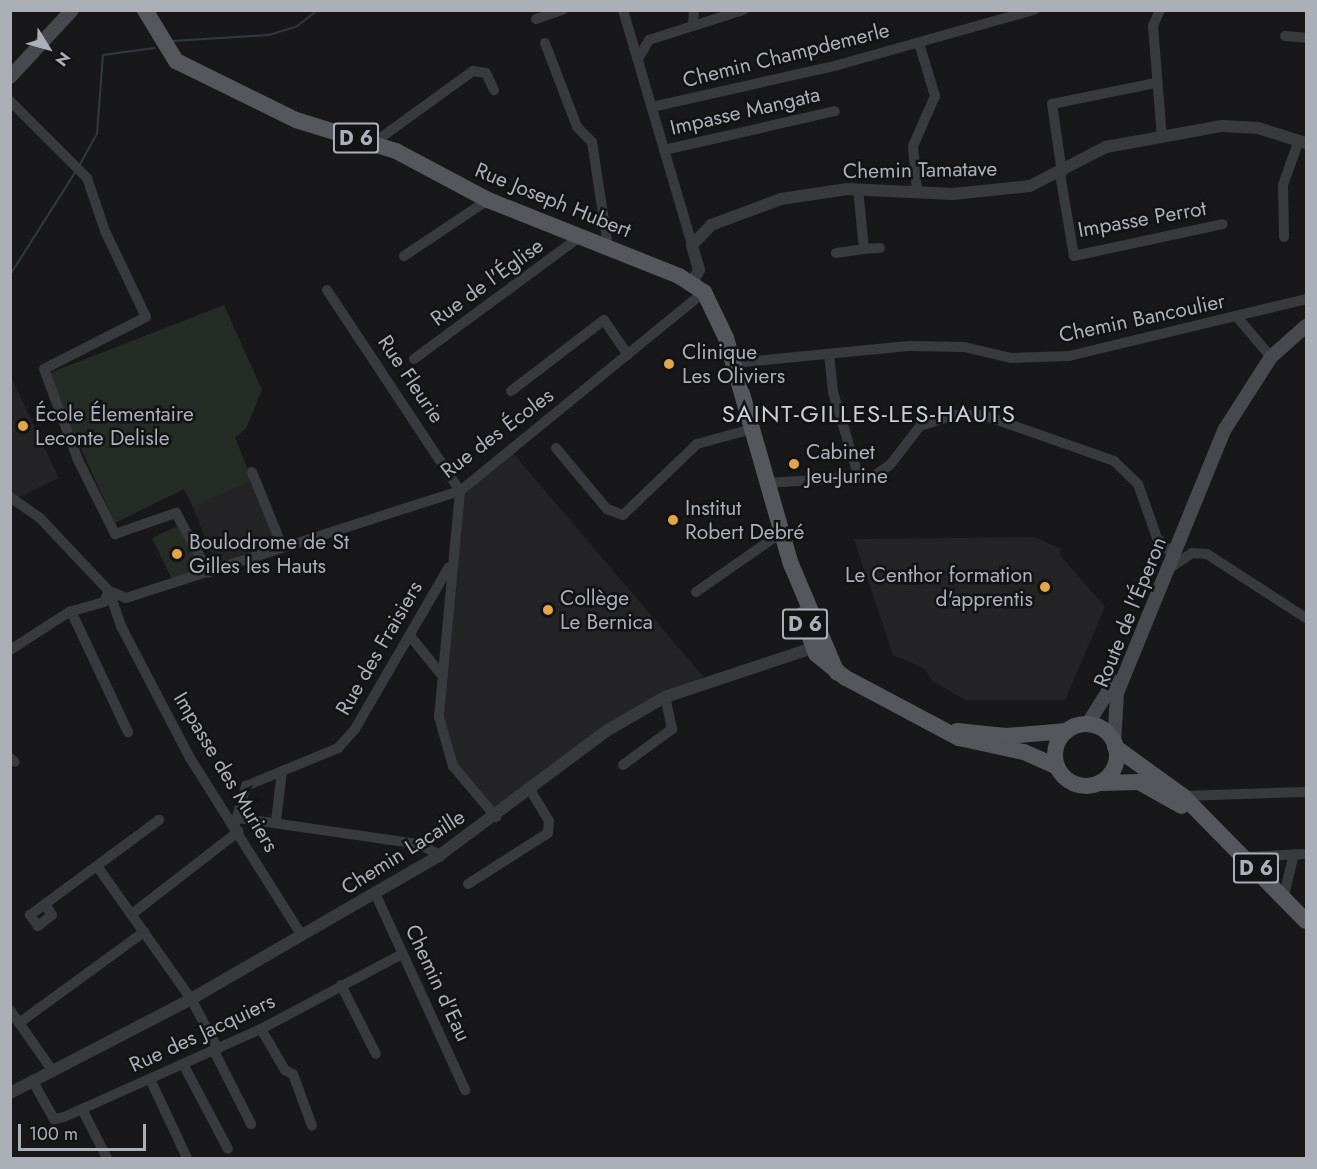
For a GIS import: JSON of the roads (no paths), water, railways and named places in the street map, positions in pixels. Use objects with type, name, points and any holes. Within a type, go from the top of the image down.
[{"type":"main road","points":[[10,77],[72,10]]},
{"type":"main road","name":"Rue Joseph Hubert","points":[[145,10],[176,61],[296,120],[372,144],[488,200],[608,246],[698,288]]},
{"type":"main road","name":"D 6","points":[[698,288],[733,363],[791,564],[812,648],[834,667],[942,729],[979,745],[1034,755],[1057,768]]},
{"type":"main road","name":"Route de l'Éperon","points":[[1115,745],[1117,693],[1242,396],[1271,357],[1306,326]]},
{"type":"main road","name":"Route de l'Éperon","points":[[1087,724],[1107,697],[1169,551],[1198,498]]},
{"type":"main road","points":[[1161,586],[1169,551]]},
{"type":"main road","name":"D 6","points":[[791,564],[834,667]]},
{"type":"main road","points":[[1087,724],[1104,730],[1115,745],[1114,768],[1099,783],[1074,784],[1057,768],[1056,748],[1067,731],[1087,724]]},
{"type":"main road","name":"D 6","points":[[942,729],[1006,736],[1067,731]]},
{"type":"main road","name":"D 6","points":[[1115,745],[1183,796],[1284,895],[1306,921]]},
{"type":"main road","name":"D 6","points":[[1099,783],[1139,782],[1203,817]]},
{"type":"street","points":[[536,19],[562,10]]},
{"type":"street","points":[[623,10],[699,270],[698,288]]},
{"type":"street","points":[[693,25],[694,10]]},
{"type":"street","points":[[638,59],[649,40],[743,10]]},
{"type":"street","name":"Chemin Champdemerle","points":[[652,107],[919,43],[1034,10]]},
{"type":"street","points":[[1160,10],[1153,26],[1155,82],[1162,137]]},
{"type":"street","points":[[1285,36],[1306,38]]},
{"type":"street","points":[[545,43],[577,127],[592,142],[608,246]]},
{"type":"street","points":[[917,191],[913,146],[935,96],[919,43]]},
{"type":"street","points":[[372,144],[473,71],[486,73],[494,90]]},
{"type":"street","points":[[1061,173],[1052,104],[1155,82]]},
{"type":"street","points":[[10,101],[87,178],[105,231],[146,316],[44,369],[78,460],[115,534],[176,513],[209,573]]},
{"type":"street","name":"Impasse Mangata","points":[[664,150],[835,111]]},
{"type":"street","name":"Chemin Tamatave","points":[[692,245],[711,225],[753,206],[858,189],[992,191],[1044,183],[1089,153],[1162,137],[1240,126],[1303,142],[1283,185],[1284,237]]},
{"type":"street","name":"Impasse Perrot","points":[[1061,173],[1074,256],[1223,224]]},
{"type":"street","points":[[858,189],[864,249]]},
{"type":"street","points":[[404,256],[488,200]]},
{"type":"street","name":"Rue de l'Église","points":[[414,359],[581,236]]},
{"type":"street","points":[[836,253],[880,248]]},
{"type":"street","name":"Rue des Écoles","points":[[109,591],[126,598],[209,573],[282,546],[357,528],[460,490],[684,308],[698,288]]},
{"type":"street","name":"Rue Fleurie","points":[[327,290],[460,490]]},
{"type":"street","name":"Chemin Bancoulier","points":[[733,363],[943,347],[1011,358],[1069,356],[1238,318],[1306,299]]},
{"type":"street","points":[[1238,318],[1271,357]]},
{"type":"street","points":[[511,391],[604,320],[628,355]]},
{"type":"street","points":[[829,354],[833,392],[859,478]]},
{"type":"street","points":[[768,483],[859,478],[885,471],[920,426],[953,415],[983,415],[1114,461],[1138,484],[1157,538],[1169,551]]},
{"type":"street","points":[[556,448],[607,509],[623,515],[697,444],[752,429]]},
{"type":"street","points":[[252,472],[282,546]]},
{"type":"street","points":[[460,490],[449,567],[448,602],[440,673],[447,754],[461,779],[496,817]]},
{"type":"street","points":[[10,497],[39,517],[109,591],[104,602],[71,611],[10,650]]},
{"type":"street","points":[[696,592],[782,533]]},
{"type":"street","points":[[1170,568],[1192,553],[1207,554],[1306,618]]},
{"type":"street","name":"Rue des Fraisiers","points":[[237,824],[238,801],[246,786],[338,748],[355,729],[411,637],[429,597],[449,567]]},
{"type":"street","name":"Impasse des Muriers","points":[[109,591],[122,628],[190,758],[237,824],[302,936]]},
{"type":"street","points":[[429,597],[448,602]]},
{"type":"street","points":[[71,611],[129,732]]},
{"type":"street","points":[[411,637],[440,673]]},
{"type":"street","name":"Chemin Lacaille","points":[[10,1093],[191,999],[440,855],[531,791],[608,730],[665,697],[812,648]]},
{"type":"street","points":[[623,765],[672,729],[665,697]]},
{"type":"street","points":[[276,821],[282,771]]},
{"type":"street","points":[[468,884],[548,833],[549,821],[531,791]]},
{"type":"street","points":[[1183,796],[1306,792]]},
{"type":"street","points":[[45,904],[159,820]]},
{"type":"street","points":[[132,914],[237,824],[276,821],[419,844],[440,855]]},
{"type":"street","points":[[1284,895],[1294,854]]},
{"type":"street","points":[[1245,858],[1306,854]]},
{"type":"street","points":[[97,866],[191,999],[251,1124]]},
{"type":"street","name":"Chemin d'Eau","points":[[375,893],[465,1090]]},
{"type":"street","points":[[19,1023],[144,932]]},
{"type":"street","name":"Rue des Jacquiers","points":[[32,1080],[54,1119],[82,1110],[261,1029],[402,954]]},
{"type":"street","points":[[341,985],[376,1054]]},
{"type":"street","points":[[10,1010],[52,1070]]},
{"type":"street","points":[[261,1029],[285,1070],[293,1074],[312,1126]]},
{"type":"street","points":[[183,1064],[228,1149]]},
{"type":"street","points":[[150,1079],[187,1158]]},
{"type":"street","points":[[82,1110],[107,1158]]},
{"type":"waterway","points":[[172,41],[269,35],[296,27],[318,10]]},
{"type":"waterway","points":[[79,166],[97,134],[103,55],[155,48]]},
{"type":"waterway","points":[[10,275],[76,171]]},
{"type":"place","name":"Clinique Les Oliviers","points":[[669,364]]},
{"type":"place","name":"École Élementaire Leconte Delisle","points":[[23,426]]},
{"type":"place","name":"Cabinet Jeu-Jurine","points":[[794,464]]},
{"type":"place","name":"Institut Robert Debré","points":[[673,520]]},
{"type":"place","name":"Boulodrome de St Gilles les Hauts","points":[[177,554]]},
{"type":"place","name":"Le Centhor formation d'apprentis","points":[[1045,587]]},
{"type":"place","name":"Collège Le Bernica","points":[[548,610]]},
{"type":"district","name":"SAINT-GILLES-LES-HAUTS","points":[[869,414]]}]
